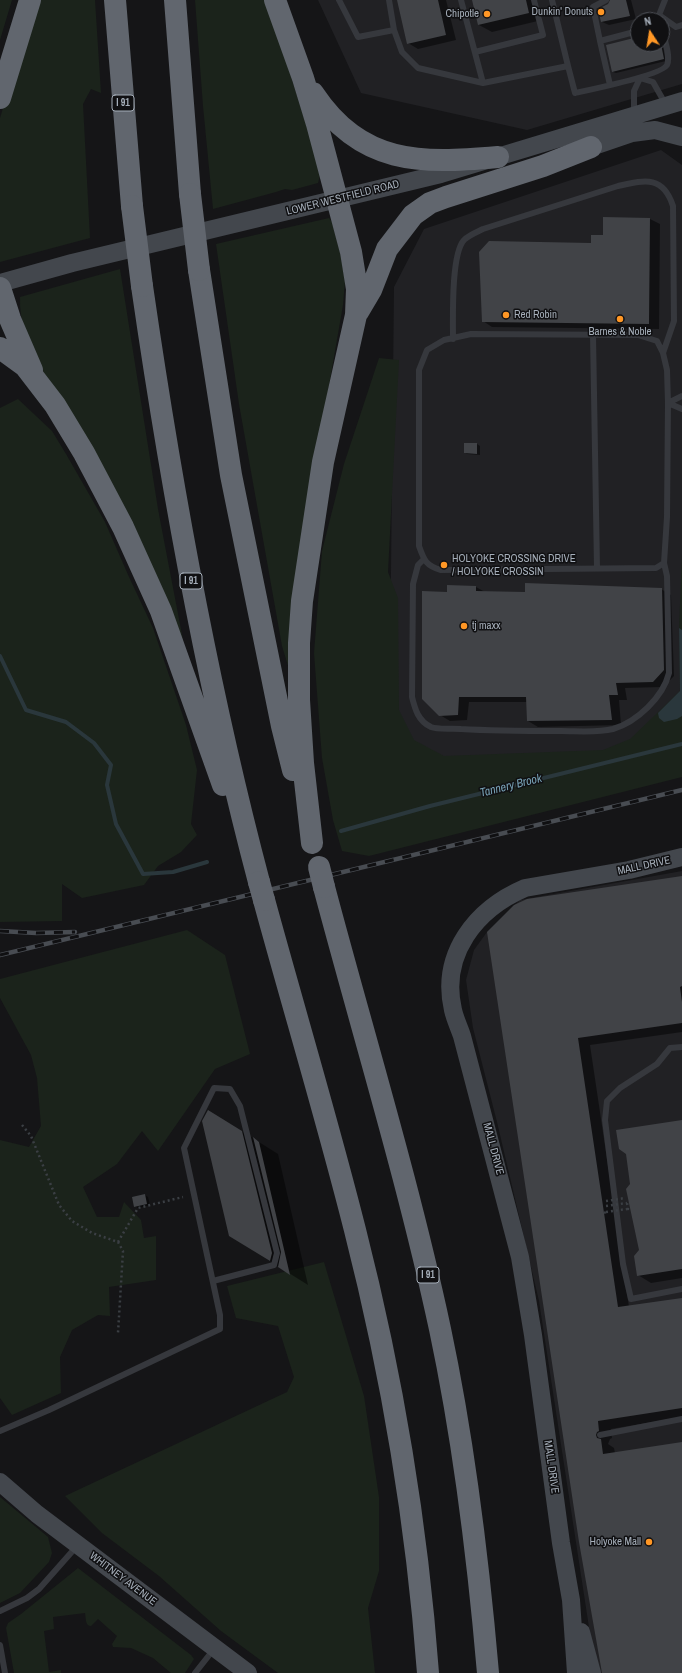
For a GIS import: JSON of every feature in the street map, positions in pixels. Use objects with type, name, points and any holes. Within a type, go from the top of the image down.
[{"type":"highway","points":[[0,98],[30,0]]},
{"type":"highway","name":"I 91","points":[[115,0],[132,206],[142,286],[169,463],[186,556],[226,744],[260,885],[335,1153],[372,1303],[402,1456],[421,1597],[428,1673]]},
{"type":"highway","name":"I 91","points":[[174,0],[190,194],[199,270],[231,476],[282,726],[321,877],[407,1190],[440,1330],[470,1506],[488,1673]]},
{"type":"highway","points":[[275,0],[303,78],[337,200],[354,268],[357,289],[356,315],[323,462],[304,580],[301,608],[299,662],[300,721],[312,843]]},
{"type":"highway","points":[[303,78],[320,104],[337,123],[354,136],[385,152],[425,161],[458,161],[498,157]]},
{"type":"highway","points":[[356,315],[371,290],[387,249],[413,215],[430,203],[543,166],[591,147]]},
{"type":"highway","points":[[0,288],[10,319],[39,383]]},
{"type":"highway","points":[[0,348],[25,366],[59,412],[84,453],[145,572],[161,612],[218,773],[260,885]]},
{"type":"street","name":"LOWER WESTFIELD ROAD","points":[[0,283],[72,263],[441,174],[674,104]]},
{"type":"street","points":[[543,143],[591,147],[632,133],[655,130],[682,137]]},
{"type":"street","name":"MALL DRIVE","points":[[576,1673],[571,1600],[559,1529],[533,1334],[520,1257],[466,1050],[453,1012],[450,988],[458,950],[472,926],[486,911],[512,894],[525,888],[629,870],[682,857]]},
{"type":"street","name":"WHITNEY AVENUE","points":[[0,1482],[37,1514],[248,1673]]},
{"type":"street","name":"MALL DRIVE","points":[[571,1600],[592,1673]]},
{"type":"lane","points":[[340,0],[358,37],[394,30]]},
{"type":"lane","points":[[389,0],[394,30],[402,52],[418,68],[483,83],[568,66]]},
{"type":"lane","points":[[461,0],[483,83]]},
{"type":"lane","points":[[475,52],[543,35],[534,0]]},
{"type":"lane","points":[[553,0],[575,93],[640,78],[665,69],[668,64],[667,52]]},
{"type":"lane","points":[[606,0],[593,7],[610,85]]},
{"type":"lane","points":[[661,12],[665,0]]},
{"type":"lane","points":[[670,23],[676,27],[682,25]]},
{"type":"lane","points":[[600,41],[630,33]]},
{"type":"lane","points":[[640,78],[653,82],[674,104]]},
{"type":"lane","points":[[635,115],[634,90],[640,78]]},
{"type":"lane","points":[[452,338],[456,262],[458,250],[464,240],[483,229],[618,186],[636,182],[653,182],[663,187],[669,195],[673,206],[674,321],[663,353]]},
{"type":"lane","points":[[424,559],[418,565],[413,584],[412,697],[416,712],[422,721],[432,727],[498,731],[591,731],[613,729],[627,723],[651,703],[661,692],[667,682],[669,673],[667,576],[664,563],[667,517],[667,370],[663,353],[657,341],[638,335],[471,334],[444,340],[427,350],[419,370],[419,546],[424,559],[431,567],[441,570],[656,568],[664,563]]},
{"type":"lane","points":[[593,335],[597,568]]},
{"type":"lane","points":[[668,403],[682,396]]},
{"type":"lane","points":[[668,403],[682,409]]},
{"type":"lane","points":[[682,1047],[670,1048],[657,1064],[620,1088],[607,1101],[604,1120],[623,1264],[631,1299],[682,1289]]},
{"type":"lane","points":[[0,1431],[49,1410],[220,1329],[220,1315],[184,1148],[214,1088],[230,1089],[240,1106],[277,1253],[274,1265],[213,1281]]},
{"type":"lane","points":[[600,1435],[682,1419]]},
{"type":"lane","points":[[0,1611],[27,1598],[39,1589],[78,1545]]},
{"type":"lane","points":[[0,1645],[5,1673]]},
{"type":"lane","points":[[195,1673],[215,1648]]},
{"type":"path","points":[[22,1125],[31,1136],[59,1204],[72,1221],[92,1233],[118,1242],[123,1251],[118,1333]]},
{"type":"path","points":[[118,1242],[138,1208],[183,1197]]},
{"type":"path","points":[[606,1201],[628,1197]]},
{"type":"path","points":[[604,1213],[628,1209],[627,1203],[606,1206]]},
{"type":"shaded area","points":[[0,0],[12,0],[0,40]]},
{"type":"shaded area","points":[[36,0],[95,0],[101,93],[91,89],[83,104],[90,238],[0,262],[0,118]]},
{"type":"shaded area","points":[[195,0],[267,0],[321,172],[318,183],[292,190],[285,189],[213,209]]},
{"type":"shaded area","points":[[318,0],[682,0],[682,84],[527,130],[361,93]]},
{"type":"shaded area","points":[[661,150],[682,165],[682,706],[614,756],[389,760],[394,287],[424,229]]},
{"type":"shaded area","points":[[329,218],[332,222],[340,252],[345,281],[343,305],[322,426],[289,669],[282,646],[239,404],[216,244]]},
{"type":"shaded area","points":[[120,269],[158,509],[187,661],[82,439],[33,353],[21,316],[20,297]]},
{"type":"shaded area","points":[[379,358],[399,360],[388,572],[398,598],[399,710],[414,740],[444,756],[603,750],[630,739],[680,691],[679,628],[682,554],[682,777],[369,856],[342,851],[333,820],[322,758],[314,653],[322,551],[344,464]]},
{"type":"shaded area","points":[[18,399],[52,431],[105,522],[153,628],[186,725],[197,770],[191,824],[197,835],[181,852],[158,866],[144,885],[82,898],[62,884],[62,921],[0,922],[0,408]]},
{"type":"shaded area","points":[[679,628],[682,630],[682,716],[677,719],[664,722],[659,718],[658,713],[680,691]]},
{"type":"shaded area","name":"Holyoke Mall","points":[[682,871],[682,1673],[596,1673],[539,1301],[497,1122],[473,1028],[466,980],[474,950],[487,932],[520,900]]},
{"type":"shaded area","points":[[187,930],[225,955],[250,1054],[215,1069],[158,1151],[142,1131],[117,1164],[83,1187],[97,1217],[119,1217],[124,1202],[141,1220],[144,1238],[156,1236],[156,1280],[109,1287],[110,1316],[98,1315],[72,1330],[60,1357],[61,1393],[12,1415],[0,1398],[0,1140],[29,1147],[41,1126],[37,1078],[31,1055],[0,998],[0,979]]},
{"type":"shaded area","points":[[324,1262],[364,1396],[379,1497],[379,1571],[368,1608],[375,1673],[278,1673],[221,1631],[159,1576],[102,1533],[65,1496],[287,1392],[294,1377],[278,1326],[236,1318],[227,1286]]},
{"type":"shaded area","points":[[0,1497],[48,1537],[52,1553],[49,1562],[20,1593],[0,1603]]},
{"type":"shaded area","points":[[78,1568],[191,1655],[194,1659],[185,1673],[171,1673],[153,1658],[131,1648],[113,1647],[112,1644],[117,1636],[98,1619],[91,1626],[89,1626],[86,1621],[85,1613],[53,1617],[54,1629],[44,1631],[49,1672],[61,1670],[61,1673],[14,1673],[6,1628],[8,1623]]},
{"type":"building","points":[[397,0],[438,0],[446,35],[407,44]]},
{"type":"building","points":[[472,0],[526,0],[529,13],[478,25]]},
{"type":"building","points":[[610,0],[626,0],[630,16],[601,22],[598,9],[608,4]]},
{"type":"building","points":[[630,39],[630,52],[663,52],[664,59],[612,72],[606,45]]},
{"type":"building","points":[[603,217],[650,218],[649,324],[482,322],[479,252],[489,241],[591,243],[591,235],[603,235]]},
{"type":"building","points":[[464,443],[477,443],[477,454],[464,453]]},
{"type":"building","points":[[525,583],[662,588],[664,670],[653,682],[616,683],[618,695],[609,695],[612,720],[527,721],[526,697],[459,697],[458,715],[439,716],[422,699],[422,591],[447,592],[447,585],[476,586],[476,591],[525,592]]},
{"type":"building","name":"Holyoke Mall","points":[[682,876],[682,986],[680,987],[682,1023],[578,1038],[618,1307],[682,1298],[682,1408],[598,1421],[599,1431],[596,1435],[597,1438],[601,1439],[603,1454],[682,1442],[682,1673],[602,1673],[579,1542],[487,932],[514,905],[527,899]]},
{"type":"building","points":[[208,1110],[242,1131],[272,1253],[270,1261],[229,1236],[202,1121]]},
{"type":"building","points":[[682,1120],[682,1269],[637,1276],[634,1256],[639,1250],[626,1189],[630,1184],[626,1154],[619,1149],[616,1130]]},
{"type":"building","points":[[253,1137],[259,1142],[290,1275],[278,1267],[281,1252]]},
{"type":"building","points":[[145,1194],[147,1204],[134,1207],[132,1197]]},
{"type":"waterway","name":"Tannery Brook","points":[[0,656],[26,710],[66,722],[94,743],[111,765],[107,785],[116,824],[143,874],[173,872],[207,862]]},
{"type":"waterway","name":"Tannery Brook","points":[[341,831],[430,806],[682,744]]},
{"type":"railway","points":[[0,955],[682,790]]},
{"type":"railway","points":[[0,931],[36,933],[75,932]]},
{"type":"place","name":"Dunkin' Donuts","points":[[601,12]]},
{"type":"place","name":"Chipotle","points":[[487,14]]},
{"type":"place","name":"Red Robin","points":[[506,315]]},
{"type":"place","name":"Barnes & Noble","points":[[620,319]]},
{"type":"place","name":"HOLYOKE CROSSING DRIVE / HOLYOKE CROSSIN","points":[[444,565]]},
{"type":"place","name":"tj maxx","points":[[464,626]]},
{"type":"place","name":"Holyoke Mall","points":[[649,1542]]}]
